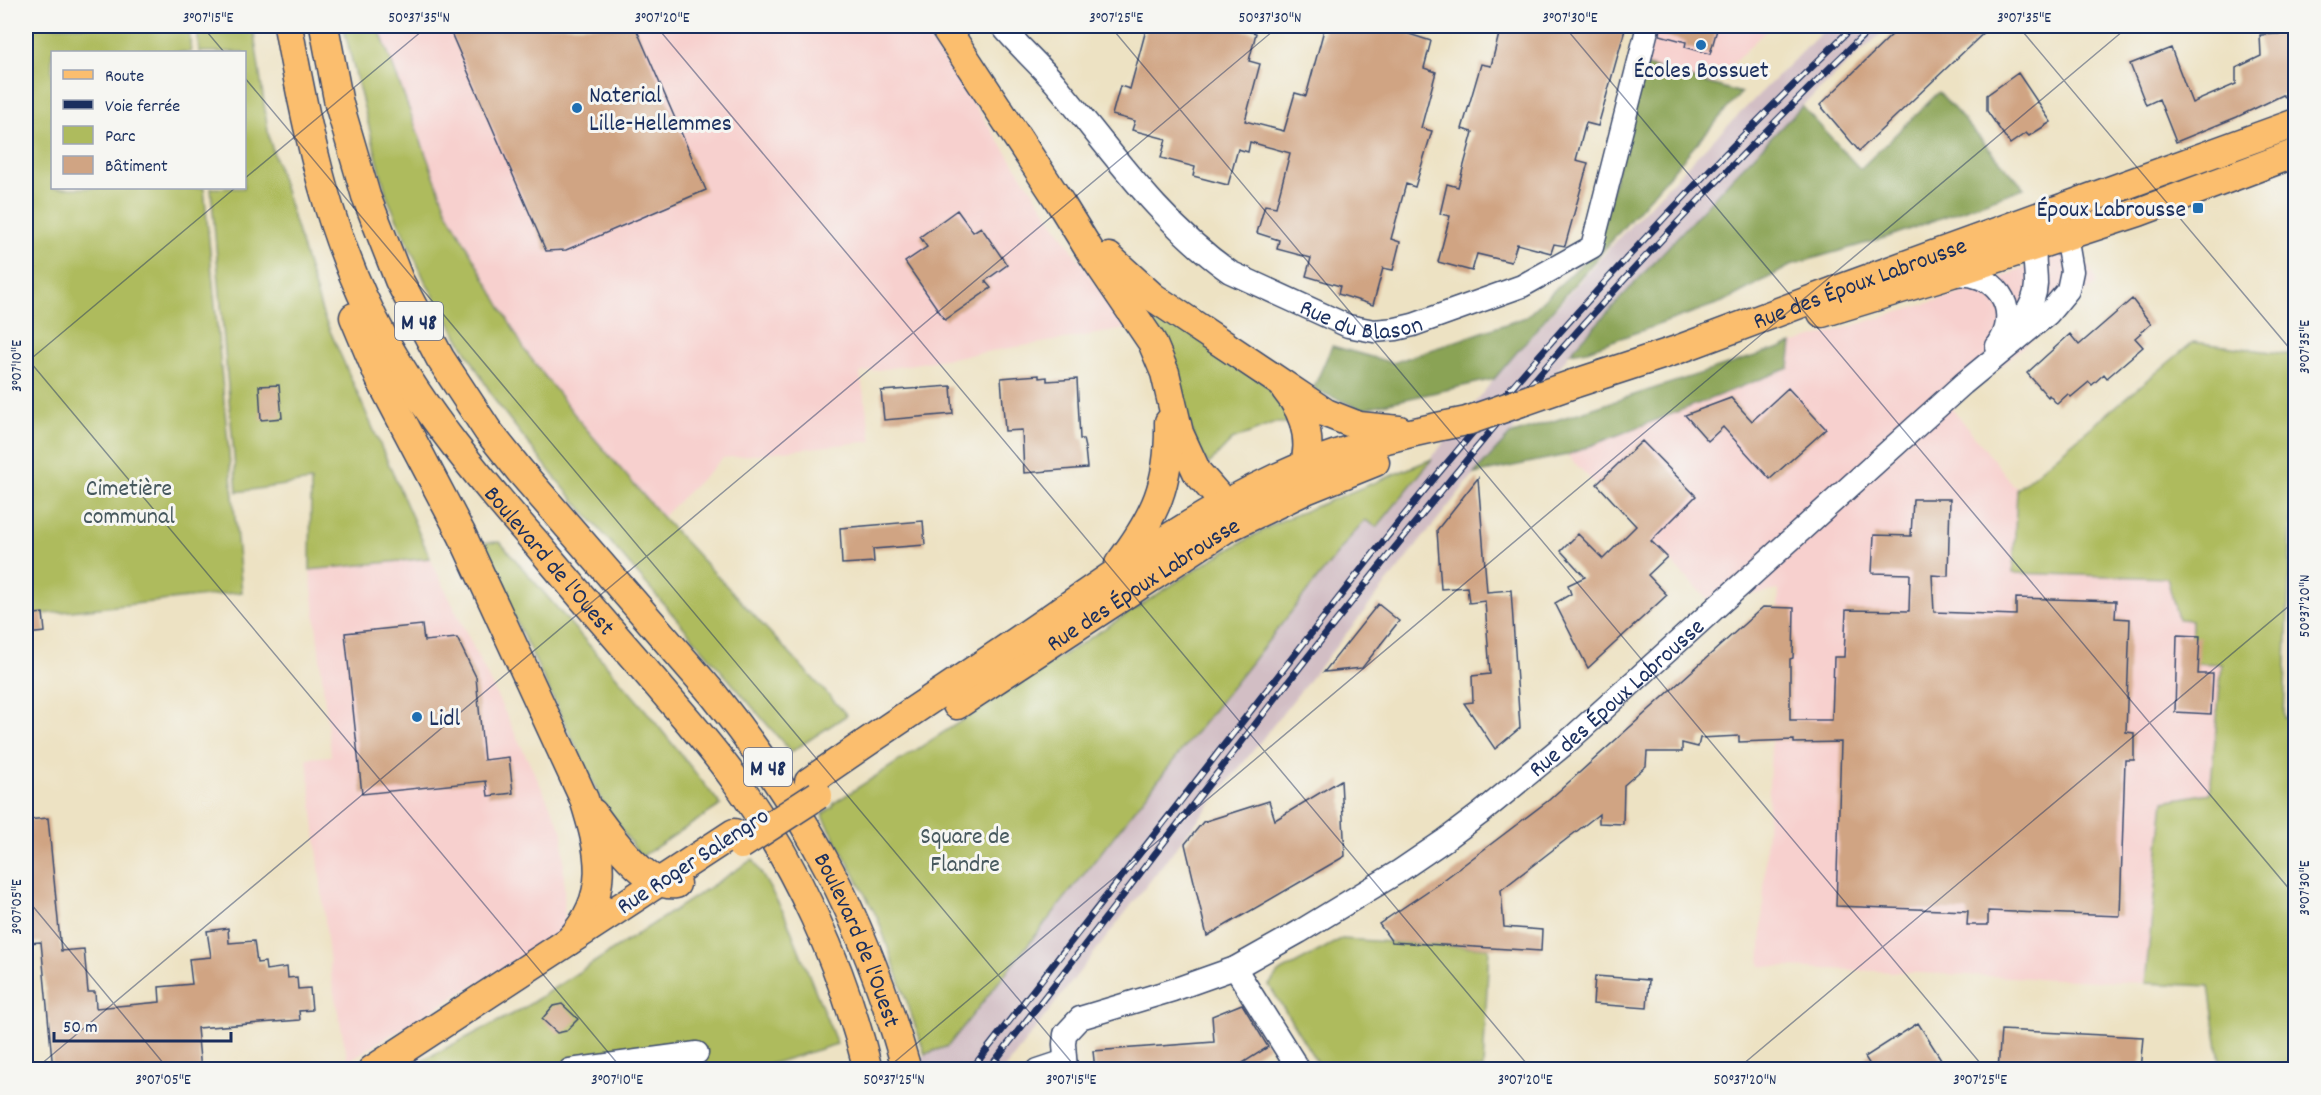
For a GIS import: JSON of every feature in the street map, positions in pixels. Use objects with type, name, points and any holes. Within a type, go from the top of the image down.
[{"type":"main road","name":"Boulevard de l'Ouest","points":[[288,26],[316,169],[352,273],[385,340],[443,428],[490,489],[733,777],[769,832],[804,896],[833,959],[868,1070]]},
{"type":"main road","name":"Boulevard de l'Ouest","points":[[324,26],[339,104],[351,150],[382,240],[417,317],[440,358],[488,431],[713,694],[789,798],[825,859],[860,931],[883,991],[907,1070]]},
{"type":"main road","points":[[944,26],[1061,204],[1084,244],[1152,342],[1165,374],[1169,399],[1179,433],[1197,472],[1225,504],[1244,513],[1269,507],[1292,487],[1304,467],[1308,444],[1303,420],[1292,398],[1276,380]]},
{"type":"main road","name":"Rue des Époux Labrousse","points":[[1024,661],[1225,529],[1269,507],[1467,421],[1674,351],[2295,123]]},
{"type":"main road","name":"Rue des Époux Labrousse","points":[[1674,351],[1826,312],[1943,276],[2139,212],[2295,153]]},
{"type":"main road","points":[[316,169],[325,230],[358,328],[380,379],[472,556],[584,799],[598,850],[598,889],[588,917],[568,941]]},
{"type":"main road","points":[[1061,204],[1107,256],[1142,288],[1326,413],[1350,423],[1383,429],[1431,428]]},
{"type":"main road","points":[[1101,583],[1118,567],[1133,545],[1151,516],[1161,494],[1168,459],[1169,399]]},
{"type":"main road","name":"Rue des Époux Labrousse","points":[[1101,583],[1225,504],[1304,467],[1386,439],[1467,421]]},
{"type":"main road","name":"Rue Roger Salengro","points":[[384,1064],[522,982],[814,788],[1101,583]]},
{"type":"main road","name":"Rue Roger Salengro","points":[[814,788],[1024,661]]},
{"type":"main road","points":[[584,799],[614,840],[645,873],[671,882]]},
{"type":"main road","name":"Rue Roger Salengro","points":[[384,1064],[568,941],[671,882]]},
{"type":"street","name":"Rue du Blason","points":[[1002,26],[1055,83],[1112,156],[1199,248],[1230,272],[1348,326],[1374,331],[1413,325],[1522,286],[1592,247],[1648,26]]},
{"type":"street","points":[[2047,214],[2058,223],[2066,236]]},
{"type":"street","name":"Rue des Époux Labrousse","points":[[1963,384],[2017,326],[2030,308],[2036,284],[2033,264],[2035,246],[2047,214]]},
{"type":"street","name":"Rue des Époux Labrousse","points":[[1065,1065],[1065,1034],[1080,1018],[1173,990],[1235,968],[1398,872],[1445,840],[1522,780],[1963,384],[2031,329],[2054,307],[2068,290],[2072,272],[2066,236]]},
{"type":"street","name":"Rue des Époux Labrousse","points":[[1943,276],[1975,275],[1984,278],[2000,293],[2007,313],[2004,335],[1997,346]]},
{"type":"street","points":[[1235,968],[1299,1070]]},
{"type":"street","points":[[570,1070],[697,1053]]},
{"type":"street","points":[[1038,1070],[1065,1065]]},
{"type":"shaded area","points":[[378,26],[921,26],[1126,329],[860,373],[872,441],[723,458],[662,517],[582,424],[526,352],[447,211]]},
{"type":"shaded area","name":"Écoles Bossuet","points":[[1656,26],[1770,26],[1713,84],[1645,65]]},
{"type":"shaded area","points":[[1828,26],[1889,26],[1802,106],[1570,353],[1510,435],[1474,474],[1314,674],[1004,1069],[914,1070],[925,1054],[948,1046],[1365,520],[1377,527],[1494,379],[1609,248],[1692,161]]},
{"type":"shaded area","points":[[2079,247],[2097,283],[1952,408],[2017,489],[2013,572],[2167,578],[2178,619],[2192,620],[2222,664],[2210,793],[2164,802],[2145,983],[1760,966],[1779,590],[1709,601],[1567,455],[1789,369],[1792,344],[1955,295]]},
{"type":"shaded area","points":[[430,558],[563,832],[565,930],[348,1061],[332,983],[307,758],[331,756],[310,570]]},
{"type":"green space","name":"Cimetière communal","points":[[26,26],[189,26],[191,51],[51,51],[51,189],[204,189],[242,592],[26,616]]},
{"type":"green space","points":[[197,26],[253,26],[269,138],[323,315],[430,558],[310,570],[311,481],[237,492],[211,189],[246,189],[246,51],[199,51]]},
{"type":"green space","points":[[343,26],[378,26],[447,211],[526,352],[582,424],[662,517],[847,715],[791,752],[556,479],[496,402],[426,283],[387,197]]},
{"type":"green space","points":[[1645,65],[1741,93],[1494,379],[1362,409],[1313,389],[1332,346],[1393,363],[1526,317],[1596,250]]},
{"type":"green space","points":[[1939,92],[2024,188],[1888,237],[1794,264],[1725,301],[1587,350],[1570,353],[1802,106],[1860,169]]},
{"type":"green space","points":[[1148,304],[1276,391],[1294,423],[1275,423],[1232,440],[1209,464],[1201,455],[1144,308]]},
{"type":"green space","points":[[2193,342],[2295,355],[2295,419],[2284,718],[2296,719],[2295,1069],[2221,1069],[2209,986],[2145,983],[2164,801],[2210,793],[2222,664],[2191,663],[2192,620],[2178,619],[2167,578],[2013,573],[2017,489]]},
{"type":"green space","points":[[1792,344],[1789,368],[1567,455],[1474,474],[1510,435]]},
{"type":"green space","name":"Square de Flandre","points":[[1432,459],[1377,527],[1365,520],[1352,535],[948,1046],[925,1054],[878,919],[822,814],[833,807],[834,803],[1212,559],[1278,522]]},
{"type":"green space","points":[[500,542],[647,712],[721,805],[641,857],[603,803],[479,543]]},
{"type":"green space","points":[[753,859],[784,913],[837,1044],[751,1070],[419,1070],[417,1063],[522,1009]]},
{"type":"green space","points":[[1341,939],[1489,948],[1483,1069],[1321,1069],[1269,985],[1278,973]]},
{"type":"building","name":"Naterial Lille-Hellemmes","points":[[448,26],[635,26],[706,190],[566,250],[546,251]]},
{"type":"building","points":[[1147,26],[1226,26],[1256,33],[1249,61],[1260,64],[1245,121],[1284,131],[1295,93],[1306,96],[1325,26],[1411,26],[1409,34],[1431,41],[1424,68],[1436,72],[1421,128],[1432,131],[1415,187],[1406,184],[1391,239],[1400,242],[1393,270],[1383,268],[1373,305],[1338,294],[1340,286],[1306,276],[1311,258],[1277,249],[1279,240],[1257,233],[1265,205],[1276,207],[1290,153],[1250,142],[1248,152],[1238,149],[1228,185],[1193,176],[1195,167],[1161,158],[1166,139],[1132,130],[1135,121],[1112,115],[1120,86],[1130,89]]},
{"type":"building","points":[[1501,26],[1626,26],[1598,126],[1586,123],[1576,160],[1588,163],[1565,246],[1554,244],[1551,253],[1517,244],[1511,262],[1477,254],[1472,271],[1438,262],[1450,216],[1440,214],[1447,184],[1458,187],[1473,132],[1462,129],[1481,64],[1491,66]]},
{"type":"building","points":[[1661,26],[1718,26],[1710,54],[1685,47],[1686,42],[1660,35]]},
{"type":"building","points":[[1901,26],[1991,26],[1859,151],[1820,105]]},
{"type":"building","points":[[2295,33],[2295,107],[2283,95],[2176,142],[2159,99],[2146,105],[2130,64],[2171,48],[2192,103],[2236,84],[2236,68],[2261,56],[2260,35]]},
{"type":"building","points":[[2018,73],[2051,122],[2029,136],[2026,133],[2010,144],[1987,111],[1987,95]]},
{"type":"building","points":[[957,210],[973,232],[981,227],[1007,265],[985,281],[991,288],[945,320],[905,262],[927,247],[920,237]]},
{"type":"building","points":[[2132,299],[2151,324],[2135,338],[2143,347],[2107,378],[2104,374],[2092,385],[2089,382],[2071,397],[2068,394],[2057,404],[2049,395],[2048,397],[2027,373],[2070,334],[2079,345]]},
{"type":"building","points":[[1039,375],[1039,378],[1047,377],[1047,381],[1077,379],[1080,439],[1083,439],[1087,468],[1024,473],[1022,430],[1005,431],[1001,378]]},
{"type":"building","points":[[279,385],[282,418],[261,420],[259,386]]},
{"type":"building","points":[[951,386],[953,414],[884,420],[881,391]]},
{"type":"building","points":[[1788,388],[1826,429],[1770,479],[1723,427],[1708,441],[1685,415],[1731,398],[1752,421]]},
{"type":"building","points":[[1642,441],[1696,496],[1651,541],[1667,557],[1648,575],[1667,595],[1588,668],[1555,603],[1571,594],[1568,585],[1585,577],[1561,551],[1578,534],[1603,559],[1636,526],[1597,484]]},
{"type":"building","points":[[1478,478],[1487,592],[1511,590],[1520,728],[1495,749],[1464,703],[1473,702],[1472,676],[1490,674],[1485,601],[1469,603],[1467,587],[1441,589],[1437,530]]},
{"type":"building","points":[[1913,499],[1950,499],[1948,576],[1932,575],[1934,612],[2016,615],[2016,598],[2116,601],[2115,618],[2130,619],[2126,732],[2134,733],[2134,760],[2125,760],[2120,916],[1988,911],[1988,925],[1967,925],[1968,911],[1836,906],[1841,742],[1794,743],[1794,740],[1739,742],[1739,736],[1700,738],[1698,747],[1682,743],[1682,752],[1647,752],[1646,766],[1624,785],[1623,824],[1599,823],[1599,814],[1501,890],[1504,927],[1542,930],[1541,951],[1392,942],[1379,924],[1441,882],[1549,800],[1763,607],[1794,608],[1793,658],[1790,659],[1790,720],[1832,720],[1834,657],[1844,657],[1846,610],[1909,611],[1910,574],[1872,573],[1874,535],[1911,536]]},
{"type":"building","points":[[923,521],[925,545],[873,549],[874,562],[842,564],[840,528]]},
{"type":"building","points":[[1378,604],[1399,621],[1362,668],[1324,672]]},
{"type":"building","points":[[43,613],[45,632],[26,634],[26,615]]},
{"type":"building","name":"Lidl","points":[[422,625],[424,641],[457,638],[476,677],[484,760],[509,757],[513,793],[488,796],[486,781],[362,794],[345,633]]},
{"type":"building","points":[[2177,635],[2200,636],[2198,674],[2213,674],[2211,714],[2175,712]]},
{"type":"building","points":[[1341,780],[1345,856],[1207,936],[1185,844],[1203,822],[1269,801],[1275,820]]},
{"type":"building","points":[[48,818],[61,951],[84,949],[88,992],[95,992],[96,1008],[160,1002],[159,987],[192,984],[189,959],[211,957],[207,931],[228,928],[229,943],[254,941],[257,963],[265,962],[266,970],[287,967],[288,978],[297,977],[298,989],[310,988],[312,1010],[299,1011],[300,1020],[197,1028],[201,1070],[53,1070],[41,942],[26,943],[26,820]]},
{"type":"building","points":[[1595,976],[1649,980],[1647,1008],[1593,1004]]},
{"type":"building","points":[[562,1004],[578,1019],[566,1031],[557,1033],[542,1019],[553,1006]]},
{"type":"building","points":[[1242,1004],[1268,1047],[1241,1064],[1242,1070],[1216,1070],[1216,1068],[1095,1070],[1093,1051],[1214,1042],[1212,1016]]},
{"type":"building","points":[[1918,1023],[1948,1070],[1873,1070],[1865,1057]]},
{"type":"building","points":[[2001,1030],[2143,1037],[2140,1070],[1998,1070]]},
{"type":"railway","points":[[971,1070],[1400,520],[1495,406],[1594,294],[1696,185],[1854,26]]},
{"type":"railway","points":[[988,1070],[1336,621],[1504,415],[1554,357],[1710,188],[1873,26]]},
{"type":"place","name":"Écoles Bossuet","points":[[1701,45]]},
{"type":"place","name":"Naterial Lille-Hellemmes","points":[[577,108]]},
{"type":"place","name":"Époux Labrousse","points":[[2198,208]]},
{"type":"place","name":"Lidl","points":[[417,717]]}]
